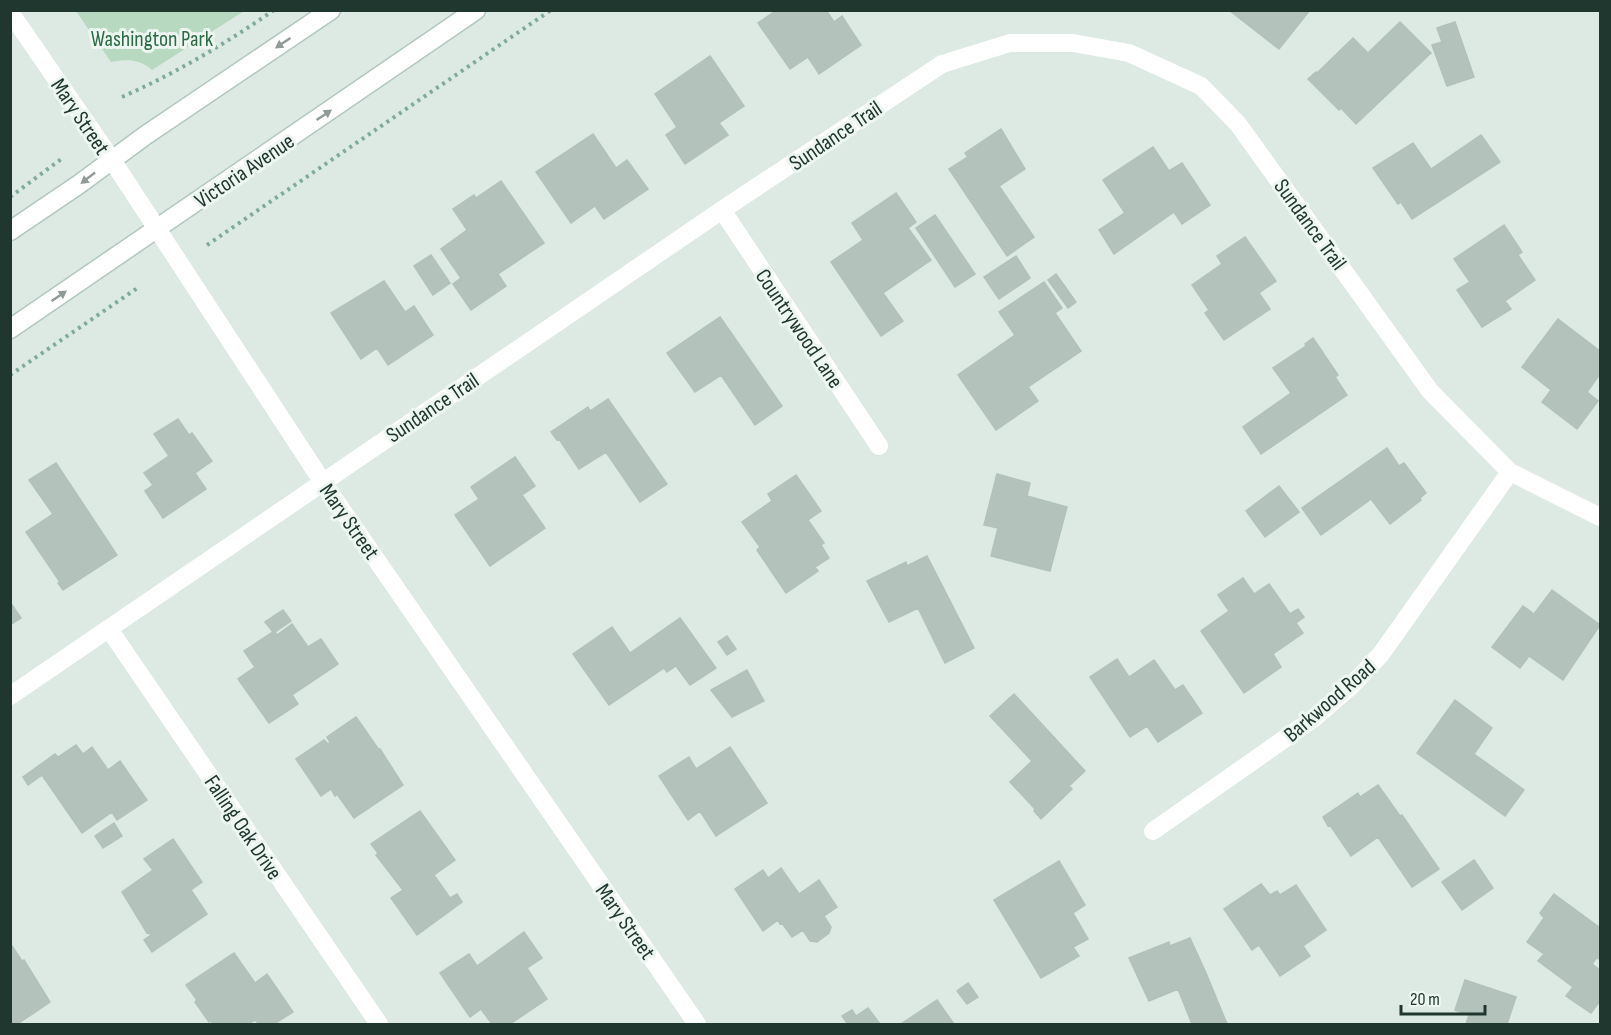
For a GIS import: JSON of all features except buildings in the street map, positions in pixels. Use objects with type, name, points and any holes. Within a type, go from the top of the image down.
[{"type":"street","points":[[10,231],[331,10]]},
{"type":"street","name":"Victoria Avenue","points":[[10,329],[476,10]]},
{"type":"street","name":"Mary Street","points":[[10,12],[158,229],[184,273],[322,481],[697,1024]]},
{"type":"street","name":"Sundance Trail","points":[[10,696],[322,481],[942,64],[1010,43],[1073,43],[1130,53],[1201,86],[1238,124],[1430,391],[1510,472],[1600,517]]},
{"type":"street","name":"Countrywood Lane","points":[[722,210],[879,446]]},
{"type":"street","name":"Barkwood Road","points":[[1152,831],[1313,720],[1350,687],[1381,654],[1510,472]]},
{"type":"street","name":"Falling Oak Drive","points":[[109,629],[379,1024]]},
{"type":"path","points":[[122,96],[159,80],[230,41],[274,10]]},
{"type":"path","points":[[207,245],[551,10]]},
{"type":"path","points":[[10,197],[64,157]]},
{"type":"path","points":[[10,375],[139,287]]},
{"type":"green space","name":"Washington Park","points":[[76,11],[244,11],[152,70],[133,61],[111,62]]}]
